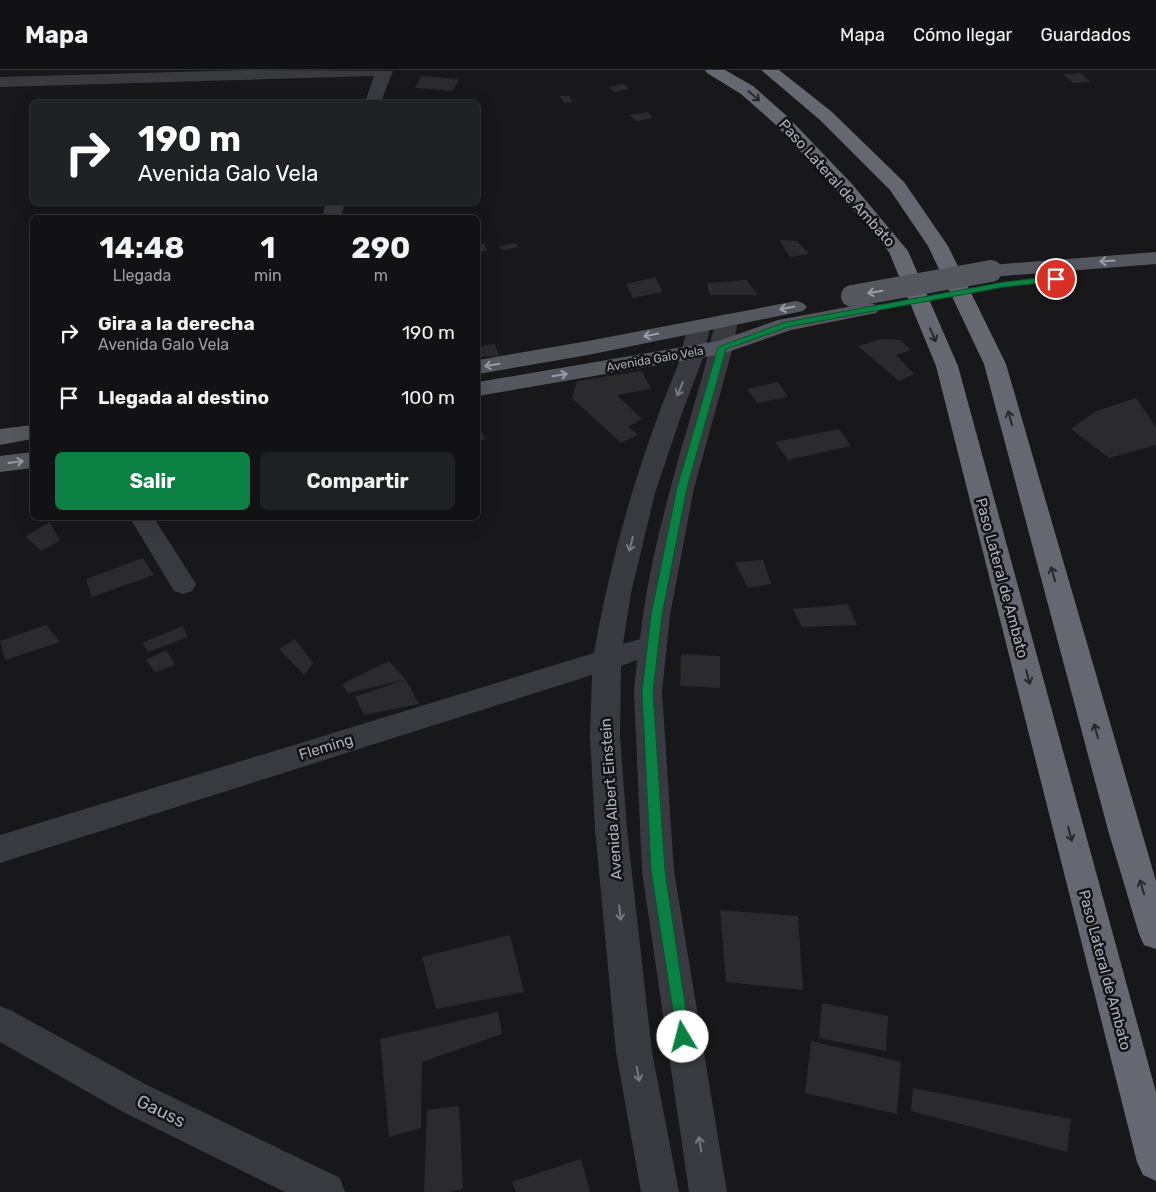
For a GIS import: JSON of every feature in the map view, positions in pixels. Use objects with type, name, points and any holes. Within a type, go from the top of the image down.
[{"type":"highway","name":"Paso Lateral de Ambato","points":[[714,70],[747,90],[782,121],[846,188],[898,251],[947,366],[1156,1162]]},
{"type":"highway","points":[[769,70],[826,116],[897,186],[938,246],[995,364],[1124,830],[1156,934]]},
{"type":"main road","name":"Avenida Galo Vela","points":[[480,367],[588,348],[710,337],[786,325],[869,309],[1063,264],[1156,258]]},
{"type":"main road","name":"Avenida Galo Vela","points":[[480,389],[710,337],[852,296],[998,278],[1156,275]]},
{"type":"main road","points":[[0,437],[30,432]]},
{"type":"main road","points":[[0,464],[30,460]]},
{"type":"street","points":[[0,82],[385,70],[374,100]]},
{"type":"street","points":[[708,1192],[658,871],[648,692],[656,615],[710,337]]},
{"type":"street","name":"Avenida Albert Einstein","points":[[660,1192],[634,1052],[611,829],[604,736],[607,659],[618,593],[643,493],[672,410],[710,337]]},
{"type":"street","points":[[143,520],[183,584]]},
{"type":"street","name":"Fleming","points":[[0,849],[653,646]]},
{"type":"street","name":"Gauss","points":[[0,1023],[136,1099],[326,1192]]},
{"type":"building","points":[[1081,73],[1090,82],[1073,83],[1063,74]]},
{"type":"building","points":[[421,76],[459,79],[453,91],[415,88]]},
{"type":"building","points":[[624,84],[629,89],[615,92],[608,87]]},
{"type":"building","points":[[559,96],[569,96],[573,102],[564,103]]},
{"type":"building","points":[[648,112],[653,118],[637,121],[629,115]]},
{"type":"building","points":[[779,240],[797,241],[809,254],[790,257]]},
{"type":"building","points":[[516,243],[518,247],[504,250],[498,247]]},
{"type":"building","points":[[484,244],[487,250],[480,252],[480,245]]},
{"type":"building","points":[[655,277],[663,292],[633,298],[626,284]]},
{"type":"building","points":[[746,280],[758,295],[710,295],[707,283]]},
{"type":"building","points":[[881,339],[900,340],[911,350],[896,355],[914,374],[899,381],[858,346]]},
{"type":"building","points":[[495,344],[499,356],[480,357],[480,346]]},
{"type":"building","points":[[642,371],[651,389],[617,395],[642,419],[628,427],[638,435],[621,443],[572,398],[577,381]]},
{"type":"building","points":[[778,382],[788,397],[757,403],[747,389]]},
{"type":"building","points":[[1136,398],[1156,427],[1156,445],[1109,458],[1071,429],[1096,411]]},
{"type":"building","points":[[839,429],[851,446],[788,460],[775,442]]},
{"type":"building","points":[[480,430],[486,439],[480,440]]},
{"type":"building","points":[[50,522],[60,541],[41,551],[25,536]]},
{"type":"building","points":[[143,558],[154,575],[92,597],[86,579]]},
{"type":"building","points":[[763,560],[771,584],[748,588],[735,562]]},
{"type":"building","points":[[848,604],[857,625],[802,627],[793,609]]},
{"type":"building","points":[[46,625],[60,642],[5,660],[0,641]]},
{"type":"building","points":[[182,626],[188,637],[148,652],[142,643]]},
{"type":"building","points":[[295,639],[313,663],[304,675],[279,649]]},
{"type":"building","points":[[166,650],[175,665],[155,672],[146,660]]},
{"type":"building","points":[[681,654],[720,656],[720,688],[680,686]]},
{"type":"building","points":[[389,661],[406,680],[419,704],[364,715],[355,697],[404,680],[348,693],[342,684]]},
{"type":"building","points":[[720,910],[798,916],[803,990],[726,982]]},
{"type":"building","points":[[510,935],[524,992],[436,1009],[422,957]]},
{"type":"building","points":[[822,1003],[888,1016],[886,1051],[819,1038]]},
{"type":"building","points":[[498,1012],[502,1034],[422,1062],[421,1128],[389,1137],[380,1039]]},
{"type":"building","points":[[811,1041],[901,1062],[897,1114],[805,1093]]},
{"type":"building","points":[[913,1088],[1071,1119],[1067,1152],[911,1111]]},
{"type":"building","points":[[459,1106],[463,1189],[448,1192],[424,1192],[427,1110]]},
{"type":"building","points":[[581,1159],[590,1192],[516,1192],[512,1182]]},
{"type":"route","points":[[683,1037],[658,871],[648,692],[656,615],[682,488],[722,347],[786,325],[1004,284],[1056,279]]}]
